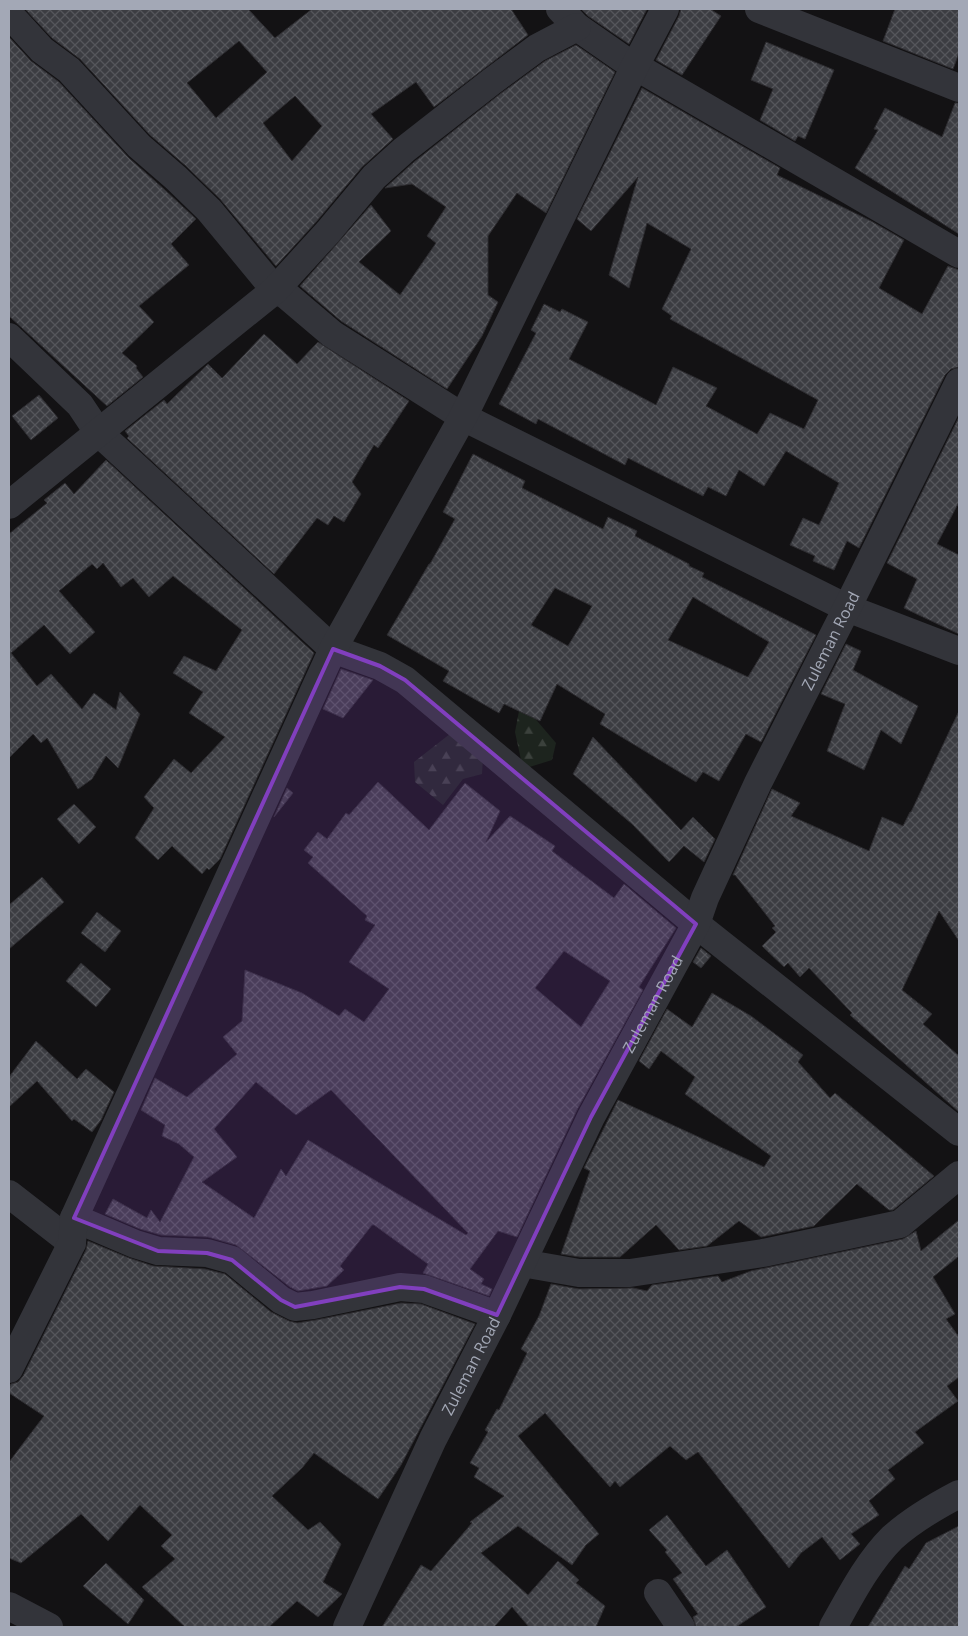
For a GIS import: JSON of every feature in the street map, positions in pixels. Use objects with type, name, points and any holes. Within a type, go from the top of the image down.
[{"type":"street","points":[[9,1369],[332,649],[463,417],[635,66],[665,9]]},
{"type":"street","points":[[759,9],[959,88]]},
{"type":"street","points":[[9,14],[42,50],[69,70],[139,146],[210,210],[275,290],[286,295],[332,334],[463,417],[847,608],[959,651]]},
{"type":"street","points":[[9,505],[275,290],[328,232],[374,177],[404,150],[537,48],[568,18],[606,48],[635,66],[959,254]]},
{"type":"street","points":[[9,337],[80,405],[98,432],[332,649],[380,666],[405,680],[696,924],[959,1132]]},
{"type":"street","name":"Zuleman Road","points":[[347,1627],[433,1440],[497,1315],[591,1117],[696,924],[705,898],[758,783],[959,382]]},
{"type":"street","points":[[522,1263],[579,1273],[630,1273],[763,1253],[900,1224],[959,1175]]},
{"type":"street","points":[[9,1194],[73,1230],[158,1251],[207,1253],[232,1260],[281,1300],[295,1306],[313,1305],[400,1287],[424,1289],[497,1315]]},
{"type":"street","points":[[833,1627],[865,1572],[891,1539],[912,1522],[959,1494]]},
{"type":"street","points":[[658,1593],[681,1627]]},
{"type":"street","points":[[9,1606],[49,1627]]},
{"type":"highlighted area","points":[[333,649],[380,666],[405,680],[696,924],[591,1117],[497,1315],[424,1289],[400,1287],[295,1307],[281,1300],[232,1260],[207,1253],[158,1251],[74,1218]]},
{"type":"green space","points":[[520,706],[526,708],[556,743],[552,760],[523,769],[515,732]]},
{"type":"green space","points":[[455,730],[483,757],[482,774],[463,779],[443,805],[415,782],[414,762]]},
{"type":"building","points":[[25,9],[248,9],[275,38],[312,9],[511,9],[528,35],[434,107],[416,82],[371,114],[393,139],[362,167],[276,266],[220,199],[150,135],[80,59],[52,38]],"holes":[[[239,41],[267,72],[216,118],[187,83]],[[295,96],[322,126],[292,161],[263,123]]]},
{"type":"building","points":[[581,9],[647,9],[629,44],[588,16]]},
{"type":"building","points":[[681,9],[710,9],[721,16],[682,75],[656,60]]},
{"type":"building","points":[[895,9],[959,9],[959,53],[953,69],[883,41]]},
{"type":"building","points":[[9,37],[31,61],[59,82],[129,158],[196,219],[171,244],[189,265],[139,306],[154,322],[122,353],[137,366],[136,368],[143,377],[107,406],[9,316]]},
{"type":"building","points":[[766,42],[834,70],[805,139],[798,136],[795,141],[760,120],[773,89],[751,80]]},
{"type":"building","points":[[576,45],[615,72],[546,213],[517,193],[488,236],[488,295],[498,302],[482,336],[447,389],[341,321],[300,286],[371,205],[391,231],[359,262],[400,295],[436,243],[427,236],[446,207],[412,184],[385,188],[414,162],[500,94],[545,61]]},
{"type":"building","points":[[642,88],[780,168],[777,175],[871,221],[904,240],[879,288],[922,314],[948,266],[959,270],[959,367],[951,369],[945,375],[859,548],[847,541],[834,570],[813,561],[815,556],[790,545],[803,518],[819,525],[839,483],[786,451],[764,486],[739,470],[726,496],[708,487],[703,496],[628,458],[625,465],[538,419],[536,424],[499,404],[536,333],[531,330],[544,304],[560,312],[562,309],[588,322],[569,359],[656,405],[673,367],[717,388],[706,406],[757,434],[770,413],[804,429],[818,400],[670,319],[672,316],[662,309],[691,249],[647,223],[629,288],[609,275],[638,177],[591,231],[577,219]]},
{"type":"building","points":[[955,103],[959,103],[959,234],[855,168],[878,130],[874,129],[885,108],[942,137]]},
{"type":"building","points":[[264,334],[297,364],[318,342],[409,401],[378,448],[374,445],[352,482],[361,494],[344,522],[334,516],[328,525],[317,518],[274,574],[127,438],[129,436],[125,431],[164,400],[167,404],[208,364],[222,378]]},
{"type":"building","points":[[39,395],[58,418],[31,440],[12,416]]},
{"type":"building","points":[[959,417],[959,502],[937,544],[959,555],[959,634],[904,608],[917,579],[887,563]]},
{"type":"building","points":[[473,454],[525,481],[522,488],[603,529],[608,517],[637,531],[635,536],[704,573],[702,577],[816,635],[761,742],[746,734],[719,781],[703,772],[696,782],[600,724],[605,714],[557,684],[540,721],[504,704],[499,713],[443,681],[449,671],[387,635],[455,519],[443,512]],"holes":[[[555,588],[592,606],[568,646],[531,625]],[[693,597],[769,642],[748,677],[668,640]]]},
{"type":"building","points":[[106,460],[314,653],[220,859],[202,874],[172,846],[158,860],[135,838],[154,808],[144,797],[174,759],[191,773],[225,737],[189,713],[203,692],[173,673],[184,656],[216,671],[242,630],[173,576],[149,597],[133,578],[121,587],[103,563],[97,569],[92,564],[59,591],[95,632],[70,654],[44,625],[11,653],[37,686],[51,674],[82,709],[94,693],[116,710],[120,692],[140,714],[118,768],[106,756],[92,779],[78,789],[47,738],[41,743],[33,734],[9,758],[9,534],[47,503],[44,500],[65,483],[74,494]]},
{"type":"building","points":[[846,644],[861,651],[853,670],[918,706],[901,744],[881,730],[864,770],[827,751],[845,704],[821,694]]},
{"type":"building","points":[[341,669],[373,680],[343,718],[323,709]]},
{"type":"building","points":[[959,711],[959,941],[939,911],[902,990],[932,1014],[923,1024],[959,1056],[959,1112],[850,1015],[852,1013],[809,968],[800,977],[788,963],[784,967],[762,946],[776,932],[772,928],[775,926],[735,875],[733,875],[772,789],[800,803],[791,816],[869,851],[882,817],[903,826]]},
{"type":"building","points":[[593,737],[681,830],[693,817],[715,839],[704,862],[684,846],[669,862],[632,824],[573,774]]},
{"type":"building","points":[[378,782],[429,830],[465,783],[500,811],[486,842],[510,816],[555,846],[552,851],[614,898],[624,884],[676,928],[639,987],[643,990],[577,1110],[517,1237],[498,1231],[470,1269],[484,1279],[481,1284],[492,1289],[489,1296],[423,1273],[428,1264],[374,1225],[372,1225],[340,1266],[344,1270],[327,1286],[298,1291],[290,1287],[236,1245],[208,1237],[161,1235],[140,1229],[105,1214],[113,1199],[147,1218],[151,1210],[160,1222],[194,1157],[179,1144],[162,1136],[165,1125],[141,1110],[155,1078],[187,1097],[237,1054],[223,1037],[242,1021],[245,970],[302,993],[339,1016],[345,1009],[364,1022],[389,989],[349,962],[375,925],[365,920],[367,916],[308,863],[313,857],[304,850],[318,832],[327,839],[346,813],[349,815]],"holes":[[[564,951],[610,981],[581,1027],[535,988]],[[256,1082],[296,1115],[331,1090],[468,1233],[466,1235],[308,1140],[286,1176],[281,1169],[254,1218],[202,1182],[237,1157],[214,1129]]]},
{"type":"building","points":[[287,788],[293,793],[274,817]]},
{"type":"building","points":[[74,804],[96,827],[79,844],[57,819]]},
{"type":"building","points":[[42,877],[64,902],[9,949],[9,905]]},
{"type":"building","points":[[97,912],[121,931],[105,952],[81,933]]},
{"type":"building","points":[[701,948],[711,956],[701,968],[693,962]]},
{"type":"building","points":[[81,963],[111,989],[96,1007],[66,981]]},
{"type":"building","points":[[712,993],[751,1016],[803,1055],[798,1062],[830,1098],[835,1093],[934,1176],[893,1210],[889,1210],[857,1184],[814,1226],[761,1237],[739,1221],[707,1246],[679,1250],[656,1225],[620,1257],[580,1257],[561,1254],[590,1171],[584,1168],[618,1100],[764,1167],[771,1156],[685,1094],[695,1077],[661,1051],[649,1069],[639,1061],[667,1009],[692,1027]]},
{"type":"building","points":[[36,1041],[77,1079],[86,1069],[114,1092],[101,1120],[92,1132],[74,1119],[72,1121],[37,1081],[9,1107],[9,1077]]},
{"type":"building","points":[[959,1220],[959,1256],[933,1277],[955,1314],[946,1319],[959,1337],[959,1377],[947,1386],[958,1401],[915,1432],[924,1443],[888,1470],[895,1479],[869,1501],[879,1515],[851,1534],[860,1544],[840,1560],[822,1537],[801,1553],[789,1568],[698,1452],[686,1460],[670,1446],[620,1487],[615,1481],[610,1487],[545,1413],[518,1436],[599,1534],[586,1545],[572,1565],[518,1526],[481,1553],[528,1595],[558,1561],[579,1580],[576,1583],[605,1606],[596,1627],[529,1627],[512,1607],[494,1627],[382,1627],[421,1565],[431,1571],[472,1523],[470,1522],[504,1496],[474,1477],[479,1468],[470,1463],[488,1432],[485,1430],[497,1409],[499,1410],[527,1353],[521,1349],[539,1316],[551,1284],[579,1289],[633,1288],[647,1291],[652,1285],[718,1276],[722,1282],[751,1271],[903,1239],[916,1231],[921,1251]]},
{"type":"building","points":[[88,1241],[153,1266],[205,1269],[225,1274],[271,1312],[297,1323],[401,1303],[421,1304],[475,1324],[401,1465],[378,1499],[314,1453],[302,1468],[272,1496],[308,1530],[320,1522],[341,1544],[323,1582],[342,1594],[318,1617],[297,1601],[269,1627],[185,1627],[142,1587],[175,1559],[161,1546],[172,1535],[140,1505],[108,1541],[81,1514],[21,1563],[9,1558],[9,1462],[44,1416],[9,1393],[9,1387],[11,1384],[18,1382],[23,1376],[86,1250]]},
{"type":"building","points":[[667,1515],[706,1566],[727,1550],[766,1607],[736,1627],[696,1627],[693,1617],[698,1614],[673,1579],[682,1573],[665,1552],[667,1550],[649,1530]]},
{"type":"building","points":[[959,1526],[959,1627],[868,1627],[905,1566],[909,1569],[926,1543]]},
{"type":"building","points":[[106,1563],[144,1600],[128,1624],[83,1586]]}]
